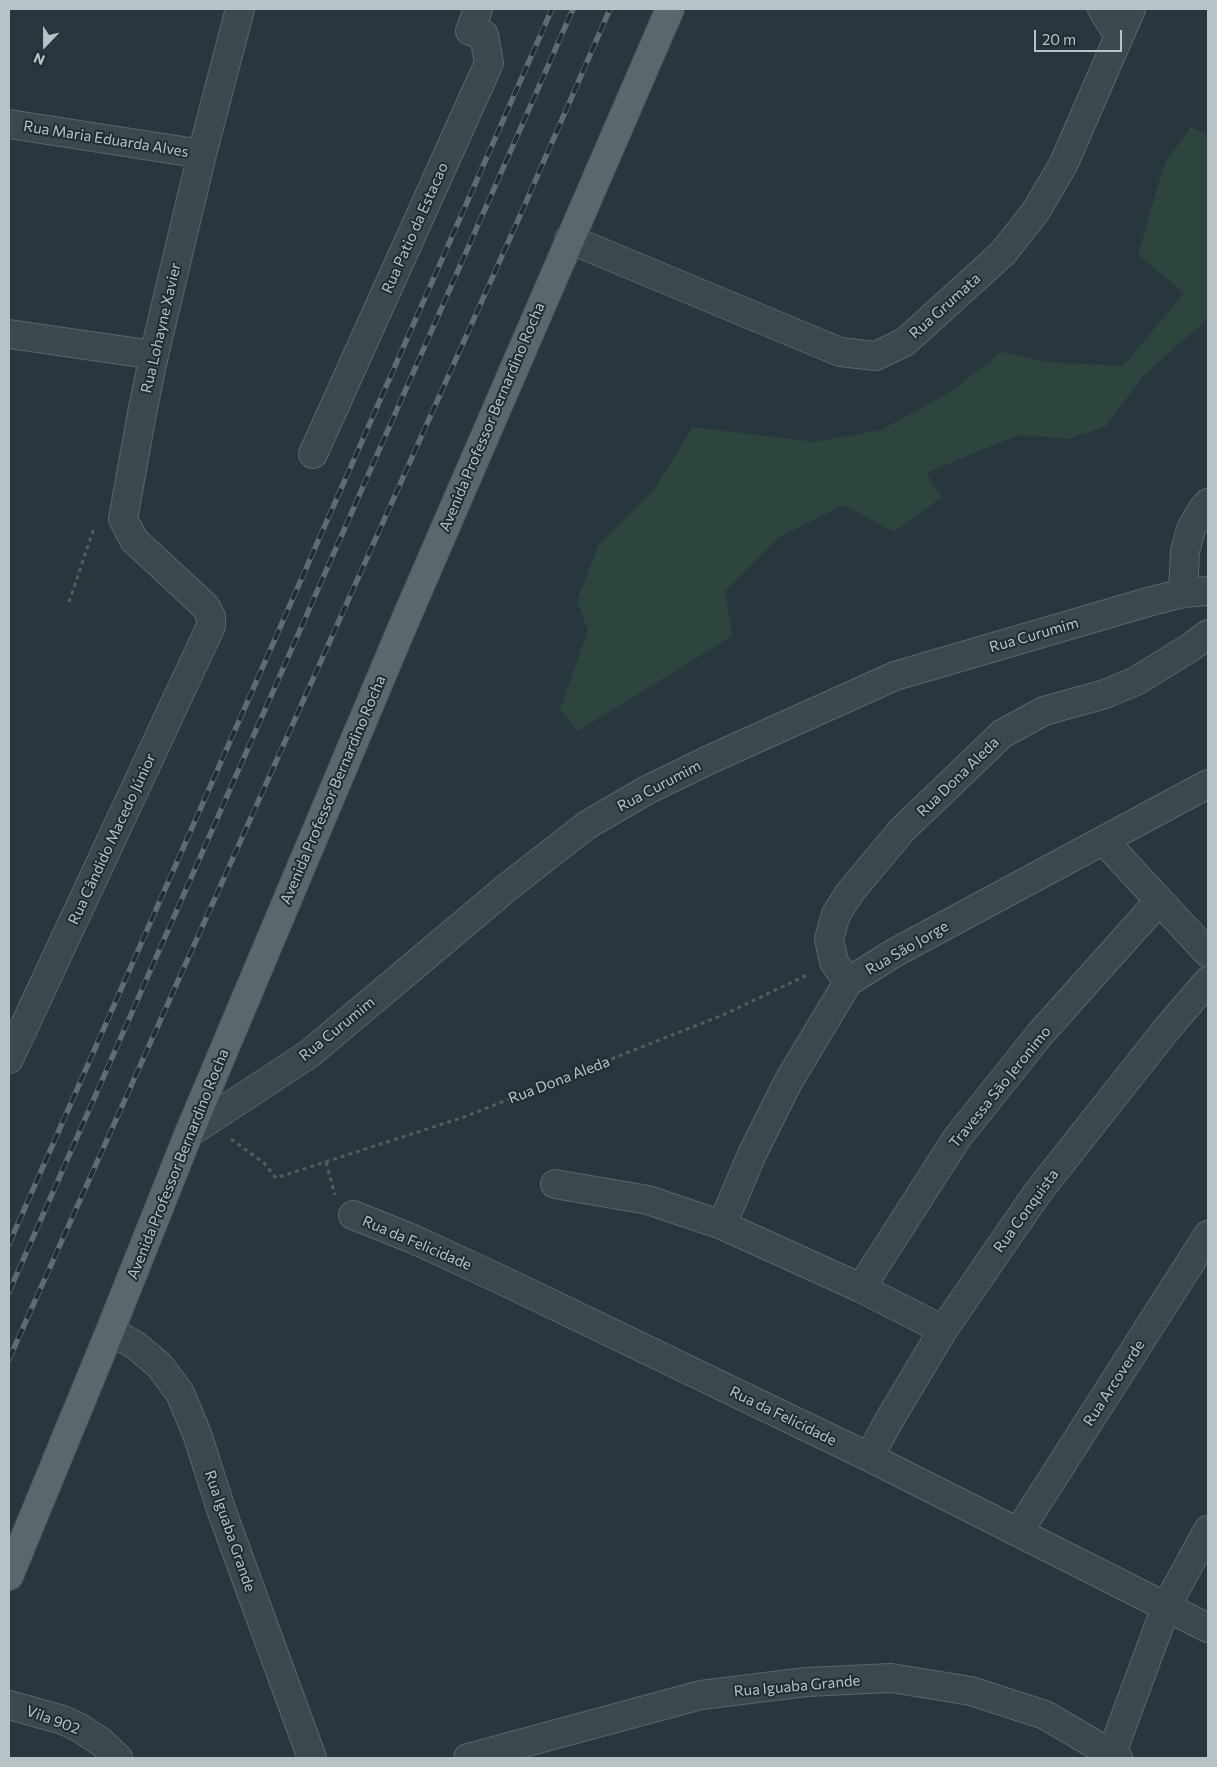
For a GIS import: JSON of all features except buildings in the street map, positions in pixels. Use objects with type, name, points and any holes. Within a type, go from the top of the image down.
[{"type":"main road","name":"Avenida Professor Bernardino Rocha","points":[[9,1576],[110,1331],[199,1127],[400,632],[670,9]]},
{"type":"street","name":"Rua Lohayne Xavier","points":[[123,519],[142,408],[154,355],[202,154],[240,9]]},
{"type":"street","name":"Rua Patio da Estacao","points":[[313,454],[489,63],[484,35],[470,31],[478,9]]},
{"type":"street","points":[[1102,9],[1119,36]]},
{"type":"street","name":"Rua Grumata","points":[[569,239],[840,352],[876,356],[906,342],[1003,253],[1036,211],[1064,163],[1131,9]]},
{"type":"street","name":"Rua Maria Eduarda Alves","points":[[9,124],[202,154]]},
{"type":"street","points":[[9,334],[154,355]]},
{"type":"street","points":[[1195,592],[1185,551],[1191,529],[1208,503]]},
{"type":"street","name":"Rua Cândido Macedo Júnior","points":[[9,1059],[211,626],[211,618],[206,607],[134,540],[123,519]]},
{"type":"street","name":"Rua Curumim","points":[[199,1127],[309,1054],[510,885],[587,825],[647,790],[712,758],[895,676],[1195,592]]},
{"type":"street","name":"Rua Dona Aleda","points":[[841,972],[829,939],[836,914],[851,891],[902,830],[1002,734],[1044,711],[1105,694],[1136,681],[1192,647],[1208,634]]},
{"type":"street","name":"Rua São Jorge","points":[[722,1225],[753,1152],[841,972],[894,953],[1208,784]]},
{"type":"street","points":[[1104,841],[1208,953]]},
{"type":"street","name":"Travessa Sāo Jeronimo","points":[[861,1288],[956,1138],[1040,1034],[1160,901]]},
{"type":"street","name":"Rua Conquista","points":[[869,1457],[943,1330],[1038,1192],[1166,1030],[1208,981]]},
{"type":"street","points":[[555,1184],[648,1200],[722,1225],[861,1288],[943,1330]]},
{"type":"street","name":"Rua da Felicidade","points":[[353,1215],[413,1239],[497,1278],[869,1457],[1208,1628]]},
{"type":"street","name":"Rua Arcoverde","points":[[1019,1531],[1208,1235]]},
{"type":"street","name":"Rua Iguaba Grande","points":[[110,1331],[135,1345],[159,1365],[180,1393],[312,1758]]},
{"type":"street","points":[[1113,1757],[1166,1607],[1208,1530]]},
{"type":"street","name":"Rua Iguaba Grande","points":[[468,1758],[701,1695],[806,1682],[891,1678],[971,1691],[1045,1715],[1113,1757]]},
{"type":"street","name":"Vila 902","points":[[9,1705],[63,1720],[80,1728],[103,1753]]},
{"type":"path","points":[[69,602],[92,531],[123,519]]},
{"type":"path","name":"Rua Dona Aleda","points":[[199,1127],[264,1163],[276,1178],[464,1117],[841,972]]},
{"type":"green space","points":[[1191,127],[1208,135],[1208,321],[1207,319],[1144,375],[1106,426],[1069,439],[1018,435],[926,473],[942,497],[894,532],[844,505],[779,537],[725,591],[732,636],[578,731],[560,710],[588,630],[577,601],[599,544],[655,488],[693,427],[815,442],[881,430],[950,392],[1002,352],[1046,362],[1123,366],[1184,293],[1138,255],[1164,164]]},
{"type":"railway","points":[[9,1244],[552,9]]},
{"type":"railway","points":[[9,1292],[573,9]]},
{"type":"railway","points":[[9,1359],[523,209],[610,9]]}]
